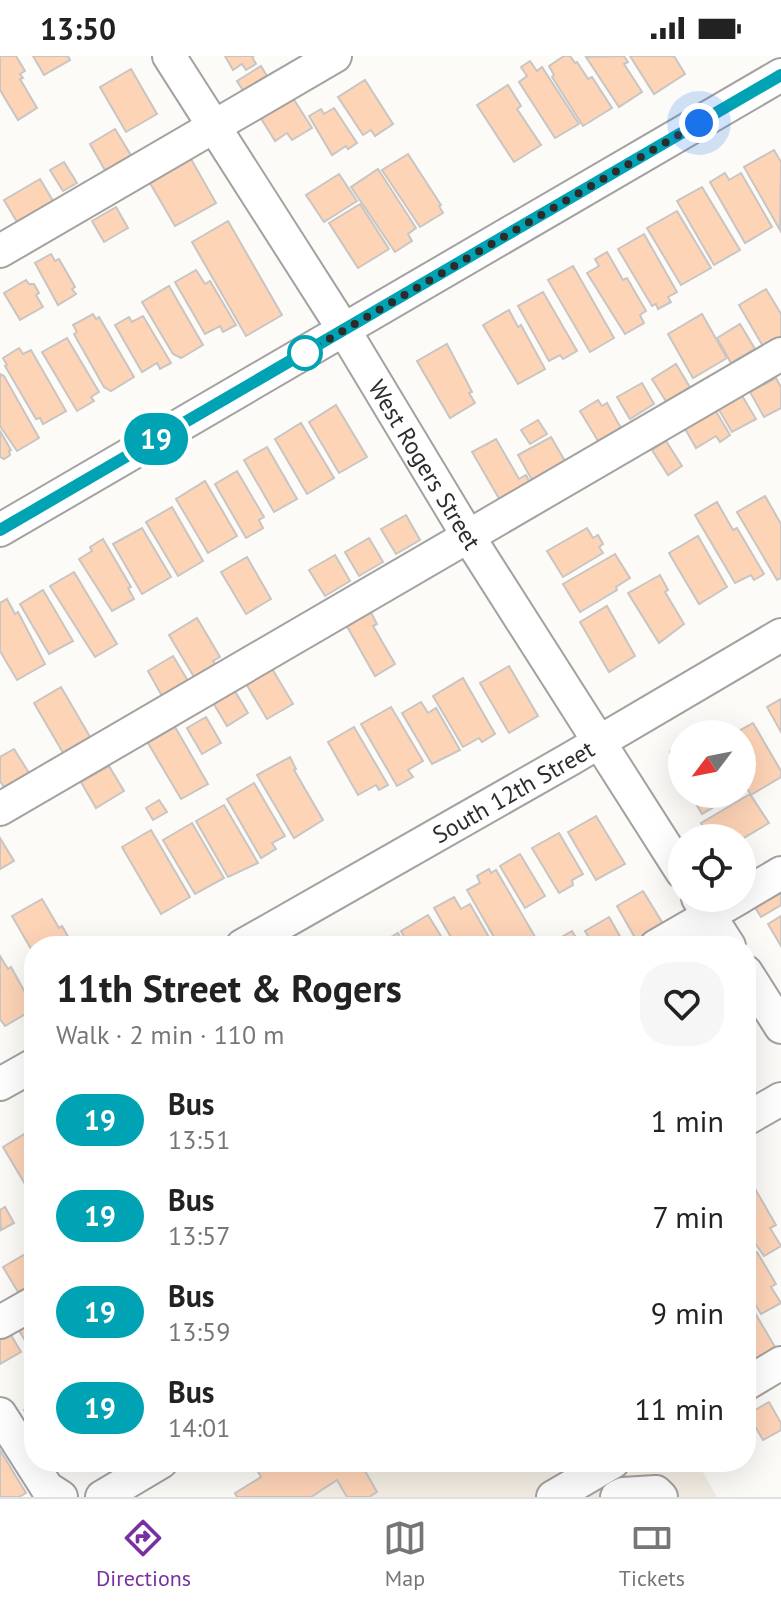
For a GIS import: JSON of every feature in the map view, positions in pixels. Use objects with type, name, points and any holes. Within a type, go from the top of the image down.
[{"type":"street","name":"West Rogers Street","points":[[169,56],[344,330],[468,536],[668,850]]},
{"type":"street","points":[[0,251],[335,56]]},
{"type":"street","points":[[0,530],[781,75]]},
{"type":"street","points":[[0,809],[781,354]]},
{"type":"street","name":"South 12th Street","points":[[260,936],[599,743],[781,635]]},
{"type":"street","points":[[756,888],[781,873]]},
{"type":"street","points":[[668,936],[698,912]]},
{"type":"street","points":[[707,912],[723,936]]},
{"type":"street","points":[[756,988],[781,1027]]},
{"type":"street","points":[[0,1084],[24,1071]]},
{"type":"street","points":[[756,1113],[781,1099]]},
{"type":"street","points":[[0,1322],[24,1309]]},
{"type":"street","points":[[756,1378],[781,1363]]},
{"type":"street","points":[[0,1414],[24,1452]]},
{"type":"street","points":[[37,1472],[47,1488],[61,1497]]},
{"type":"street","points":[[102,1497],[144,1472]]},
{"type":"street","points":[[553,1497],[596,1472]]},
{"type":"street","points":[[617,1497],[656,1492],[661,1497]]},
{"type":"shaded area","points":[[258,1472],[589,1472],[599,1490],[631,1472],[703,1472],[717,1497],[273,1497]]},
{"type":"building","points":[[0,56],[16,56],[25,71],[20,74],[23,78],[20,79],[37,108],[18,120],[0,90]]},
{"type":"building","points":[[33,56],[68,56],[70,60],[44,75]]},
{"type":"building","points":[[225,56],[254,56],[256,64],[246,70],[242,64],[233,70]]},
{"type":"building","points":[[564,56],[570,56],[577,62],[588,79],[592,77],[612,108],[583,126],[552,77],[554,75],[549,66]]},
{"type":"building","points":[[624,56],[628,62],[624,64],[642,92],[619,107],[586,57]]},
{"type":"building","points":[[630,56],[674,56],[685,74],[654,94]]},
{"type":"building","points":[[530,61],[537,71],[542,67],[579,124],[555,138],[519,82],[527,76],[521,67]]},
{"type":"building","points":[[261,66],[271,83],[247,97],[237,81]]},
{"type":"building","points":[[131,69],[157,114],[126,132],[100,87]]},
{"type":"building","points":[[365,80],[393,124],[375,136],[371,130],[363,135],[338,97]]},
{"type":"building","points":[[508,85],[521,106],[517,109],[541,145],[514,162],[477,105]]},
{"type":"building","points":[[291,95],[312,128],[292,140],[287,133],[275,141],[259,115]]},
{"type":"building","points":[[334,108],[357,143],[332,155],[309,116],[321,109],[324,114]]},
{"type":"building","points":[[115,129],[132,157],[106,172],[90,144]]},
{"type":"building","points":[[774,150],[781,162],[780,230],[744,167]]},
{"type":"building","points":[[408,154],[443,213],[420,227],[382,170]]},
{"type":"building","points":[[191,159],[216,203],[175,226],[150,183]]},
{"type":"building","points":[[64,162],[77,183],[63,191],[50,170]]},
{"type":"building","points":[[378,169],[416,228],[408,234],[412,241],[395,252],[351,187]]},
{"type":"building","points":[[725,173],[729,180],[741,173],[772,227],[745,243],[710,182]]},
{"type":"building","points":[[339,174],[357,201],[324,222],[306,195]]},
{"type":"building","points":[[40,179],[56,206],[20,227],[4,200]]},
{"type":"building","points":[[702,187],[740,250],[714,265],[677,201]]},
{"type":"building","points":[[360,204],[389,249],[358,268],[329,223]]},
{"type":"building","points":[[116,207],[128,228],[104,242],[92,221]]},
{"type":"building","points":[[677,211],[711,268],[681,285],[647,228]]},
{"type":"building","points":[[228,221],[282,315],[246,336],[192,242]]},
{"type":"building","points":[[644,234],[677,292],[668,297],[671,302],[658,309],[656,304],[652,306],[618,249]]},
{"type":"building","points":[[607,252],[646,311],[640,315],[644,323],[625,334],[587,273],[599,266],[595,259]]},
{"type":"building","points":[[51,254],[55,261],[59,259],[76,294],[58,305],[35,263]]},
{"type":"building","points":[[573,266],[614,338],[590,352],[548,280]]},
{"type":"building","points":[[196,270],[205,284],[210,281],[236,325],[223,332],[220,326],[205,334],[175,282]]},
{"type":"building","points":[[26,280],[34,284],[43,307],[20,320],[4,293]]},
{"type":"building","points":[[169,286],[203,345],[181,358],[173,354],[142,302]]},
{"type":"building","points":[[766,289],[781,314],[781,338],[764,348],[739,305]]},
{"type":"building","points":[[543,292],[577,351],[563,359],[560,355],[549,361],[518,306]]},
{"type":"building","points":[[509,310],[518,327],[521,325],[545,369],[518,384],[483,325]]},
{"type":"building","points":[[93,314],[96,319],[99,317],[134,377],[111,391],[104,387],[74,334],[77,332],[73,325]]},
{"type":"building","points":[[702,314],[727,358],[693,378],[668,334]]},
{"type":"building","points":[[143,316],[171,363],[160,369],[157,363],[142,372],[115,325],[129,317],[132,322]]},
{"type":"building","points":[[740,324],[755,349],[731,363],[717,338]]},
{"type":"building","points":[[67,338],[99,392],[91,397],[94,401],[77,411],[42,352]]},
{"type":"building","points":[[447,344],[475,403],[450,418],[417,361]]},
{"type":"building","points":[[19,348],[23,354],[31,350],[66,411],[43,424],[40,418],[36,419],[5,366],[3,358]]},
{"type":"building","points":[[676,364],[691,389],[667,403],[652,379]]},
{"type":"building","points":[[0,374],[39,438],[17,451],[0,426]]},
{"type":"building","points":[[776,378],[781,387],[781,408],[764,417],[750,392]]},
{"type":"building","points":[[642,383],[654,404],[630,419],[617,397]]},
{"type":"building","points":[[741,394],[756,419],[732,432],[718,408]]},
{"type":"building","points":[[598,400],[602,406],[607,403],[621,428],[598,441],[580,411]]},
{"type":"building","points":[[336,405],[367,457],[339,473],[309,422]]},
{"type":"building","points":[[714,408],[730,435],[720,442],[716,436],[696,448],[684,427]]},
{"type":"building","points":[[538,420],[547,434],[530,444],[521,430]]},
{"type":"building","points":[[301,423],[334,478],[307,494],[275,439]]},
{"type":"building","points":[[0,431],[11,450],[4,459],[0,457]]},
{"type":"building","points":[[551,437],[565,461],[532,480],[518,455]]},
{"type":"building","points":[[496,439],[519,479],[526,475],[531,485],[501,502],[472,452]]},
{"type":"building","points":[[666,441],[682,466],[668,475],[652,450]]},
{"type":"building","points":[[267,447],[297,499],[274,512],[244,460]]},
{"type":"building","points":[[237,471],[264,517],[259,520],[263,528],[246,538],[215,484]]},
{"type":"building","points":[[205,481],[237,536],[208,553],[176,499]]},
{"type":"building","points":[[765,496],[781,524],[781,578],[777,580],[737,512]]},
{"type":"building","points":[[717,502],[733,530],[737,528],[764,574],[754,580],[751,575],[735,583],[695,515]]},
{"type":"building","points":[[172,507],[203,561],[178,576],[146,522]]},
{"type":"building","points":[[406,515],[420,540],[396,554],[381,529]]},
{"type":"building","points":[[142,528],[171,577],[142,594],[113,544]]},
{"type":"building","points":[[587,528],[593,538],[598,535],[603,544],[599,547],[603,553],[563,577],[547,551]]},
{"type":"building","points":[[698,536],[727,587],[699,604],[669,553]]},
{"type":"building","points":[[369,538],[383,562],[359,576],[345,552]]},
{"type":"building","points":[[103,539],[131,587],[128,588],[134,599],[112,611],[79,559]]},
{"type":"building","points":[[615,554],[630,578],[616,587],[617,590],[580,612],[563,584]]},
{"type":"building","points":[[335,555],[350,581],[325,596],[309,570]]},
{"type":"building","points":[[247,557],[271,599],[246,614],[221,572]]},
{"type":"building","points":[[74,572],[117,644],[95,657],[50,586]]},
{"type":"building","points":[[660,575],[668,590],[665,592],[684,624],[659,643],[628,593]]},
{"type":"building","points":[[43,590],[73,641],[49,654],[20,604]]},
{"type":"building","points":[[7,599],[15,614],[18,612],[45,664],[17,680],[0,651],[0,603]]},
{"type":"building","points":[[607,606],[635,656],[609,672],[580,622]]},
{"type":"building","points":[[368,607],[377,624],[373,626],[395,664],[375,676],[344,621]]},
{"type":"building","points":[[197,618],[220,657],[213,661],[216,665],[194,677],[169,635]]},
{"type":"building","points":[[173,656],[188,681],[162,696],[148,671]]},
{"type":"building","points":[[509,666],[538,716],[509,733],[480,683]]},
{"type":"building","points":[[271,667],[293,704],[267,719],[245,682]]},
{"type":"building","points":[[463,678],[495,734],[482,742],[479,738],[463,747],[433,696]]},
{"type":"building","points":[[61,687],[93,742],[66,758],[34,703]]},
{"type":"building","points":[[233,688],[248,713],[227,726],[212,701]]},
{"type":"building","points":[[781,699],[781,732],[767,707]]},
{"type":"building","points":[[421,702],[428,713],[436,708],[460,750],[432,764],[402,713]]},
{"type":"building","points":[[391,707],[423,761],[408,770],[413,777],[397,786],[361,724]]},
{"type":"building","points":[[206,717],[221,743],[202,754],[187,728]]},
{"type":"building","points":[[175,727],[208,784],[181,799],[148,743]]},
{"type":"building","points":[[354,727],[388,785],[379,790],[376,785],[358,795],[328,742]]},
{"type":"building","points":[[756,728],[781,771],[781,777],[756,792]]},
{"type":"building","points":[[14,749],[29,773],[4,787],[0,781],[0,757]]},
{"type":"building","points":[[290,757],[294,770],[323,820],[294,838],[257,775]]},
{"type":"building","points":[[109,766],[124,791],[96,808],[81,782]]},
{"type":"building","points":[[254,783],[285,836],[272,843],[276,849],[261,858],[227,799]]},
{"type":"building","points":[[159,800],[167,812],[153,820],[146,808]]},
{"type":"building","points":[[756,803],[769,823],[756,831],[756,824],[701,823],[726,808],[756,808]]},
{"type":"building","points":[[224,805],[258,863],[228,877],[196,821]]},
{"type":"building","points":[[698,808],[712,808],[702,814]]},
{"type":"building","points":[[596,816],[625,864],[596,880],[568,832]]},
{"type":"building","points":[[192,823],[224,878],[195,894],[163,840]]},
{"type":"building","points":[[151,830],[190,897],[161,914],[122,847]]},
{"type":"building","points":[[559,833],[583,874],[572,880],[573,885],[559,893],[532,848]]},
{"type":"building","points":[[0,838],[14,861],[0,869]]},
{"type":"building","points":[[520,854],[545,896],[525,908],[500,866]]},
{"type":"building","points":[[489,869],[491,873],[496,870],[534,936],[493,936],[467,890],[480,883],[477,876]]},
{"type":"building","points":[[781,876],[781,905],[761,917],[756,909],[756,891]]},
{"type":"building","points":[[643,891],[665,927],[650,936],[634,936],[617,906]]},
{"type":"building","points":[[454,897],[461,909],[470,904],[488,936],[450,936],[434,908]]},
{"type":"building","points":[[42,899],[59,928],[62,926],[68,936],[24,937],[12,916]]},
{"type":"building","points":[[428,915],[441,936],[404,936],[401,931]]},
{"type":"building","points":[[781,916],[781,946],[768,924]]},
{"type":"building","points":[[609,917],[620,936],[588,936],[585,931]]},
{"type":"building","points":[[0,956],[8,969],[11,967],[24,991],[24,1015],[5,1026],[0,1019]]},
{"type":"building","points":[[24,1134],[24,1182],[3,1147]]},
{"type":"building","points":[[756,1190],[776,1225],[770,1228],[781,1246],[764,1256],[756,1244]]},
{"type":"building","points":[[5,1207],[14,1223],[1,1230],[0,1210]]},
{"type":"building","points":[[756,1253],[776,1284],[771,1287],[781,1303],[761,1314],[756,1306]]},
{"type":"building","points":[[24,1255],[24,1289],[18,1292],[3,1267]]},
{"type":"building","points":[[756,1315],[775,1347],[756,1359]]},
{"type":"building","points":[[24,1325],[24,1339],[18,1329]]},
{"type":"building","points":[[8,1330],[21,1352],[0,1364],[0,1335]]},
{"type":"building","points":[[769,1402],[781,1423],[781,1430],[763,1440],[756,1428],[756,1409]]},
{"type":"building","points":[[0,1450],[26,1493],[19,1497],[0,1497]]},
{"type":"building","points":[[258,1472],[366,1472],[377,1492],[369,1497],[347,1497],[337,1480],[311,1497],[237,1497],[235,1493],[261,1477]]},
{"type":"bus line","name":"19","points":[[0,530],[781,75]]},
{"type":"route","points":[[305,353],[699,123]]}]
